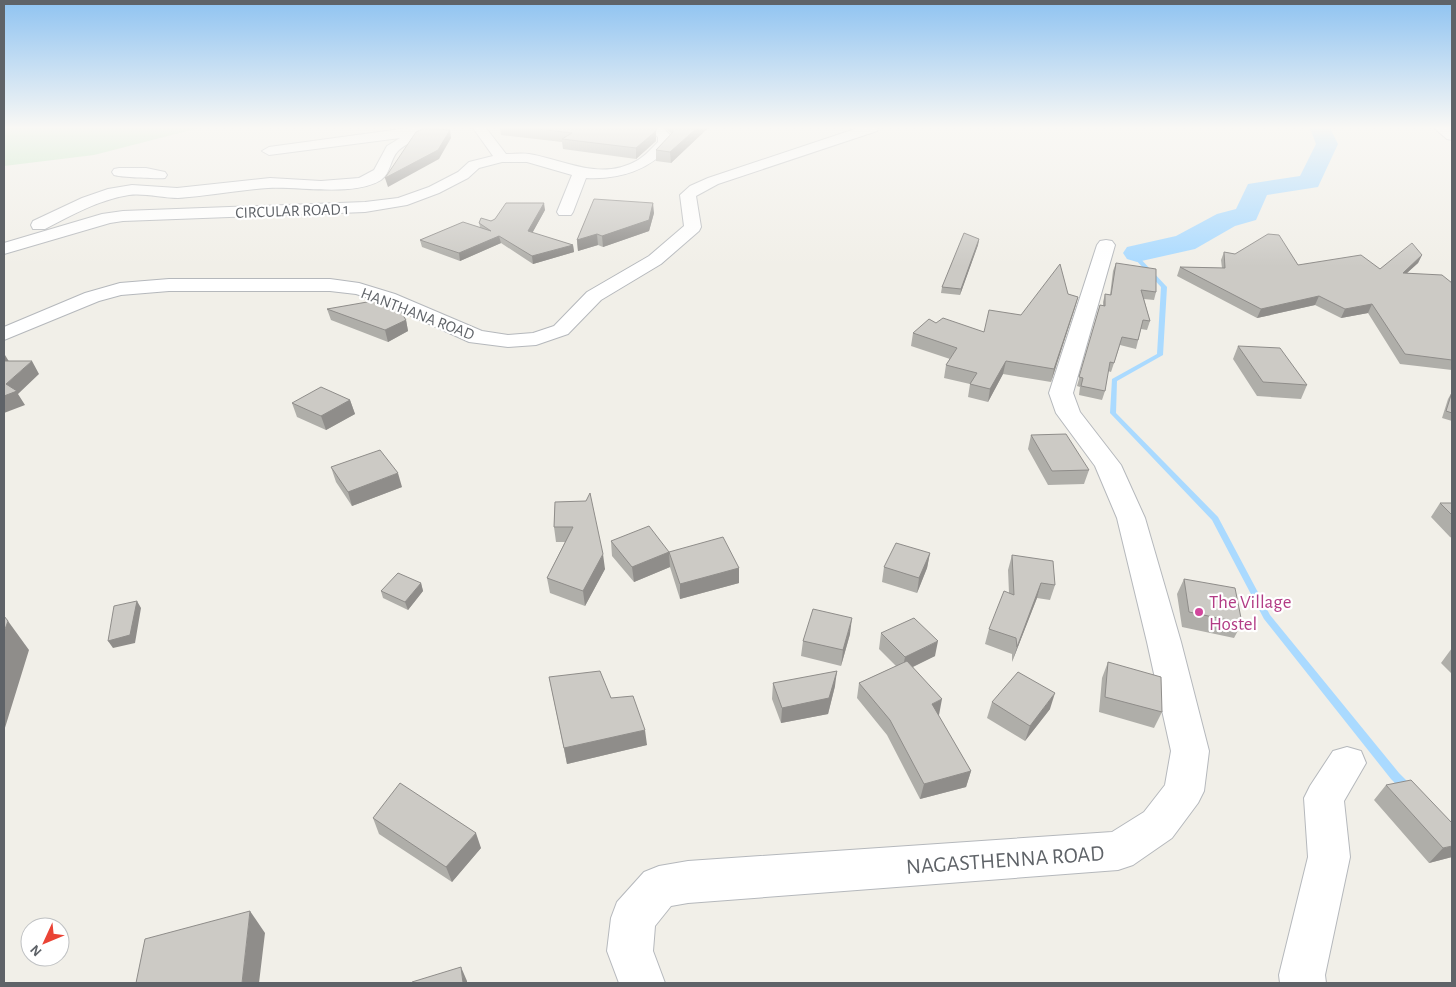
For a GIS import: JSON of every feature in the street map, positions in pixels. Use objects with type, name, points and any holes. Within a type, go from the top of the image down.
[{"type":"street","points":[[157,174],[170,183],[177,185],[218,188]]},
{"type":"street","points":[[4,233],[46,222],[88,201],[108,194],[132,190],[177,193],[270,183],[321,186],[360,182],[379,174]]},
{"type":"street","name":"CIRCULAR ROAD 1","points":[[4,249],[108,218],[123,216],[315,210],[365,207],[401,202],[434,190],[464,174]]},
{"type":"street","points":[[565,212],[580,174]]},
{"type":"street","name":"HANTHANA ROAD","points":[[4,334],[84,300],[120,289],[169,285],[330,285],[359,289],[388,298],[477,337],[508,341],[536,339],[561,330],[594,296],[655,260],[693,227],[688,195],[695,188],[733,174]]},
{"type":"street","name":"NAGASTHENNA ROAD","points":[[642,983],[630,951],[633,918],[659,887],[688,882],[1118,851],[1158,825],[1184,791],[1190,751],[1164,642],[1131,518],[1108,466],[1068,413],[1061,393],[1106,244]]},
{"type":"street","points":[[1303,983],[1302,975],[1330,857],[1324,798],[1346,763]]},
{"type":"building","points":[[594,199],[653,203],[649,220],[602,236],[597,234],[577,240]]},
{"type":"building","points":[[506,203],[544,203],[528,231],[573,245],[532,256],[499,236],[459,253],[420,240],[463,222],[491,231],[479,223],[481,218],[491,221],[495,219]]},
{"type":"building","points":[[964,233],[979,239],[961,289],[942,287]]},
{"type":"building","points":[[1268,234],[1279,235],[1298,265],[1361,255],[1380,269],[1412,243],[1422,255],[1403,273],[1442,275],[1452,283],[1452,360],[1405,354],[1372,304],[1345,309],[1319,296],[1261,309],[1180,267],[1225,268],[1224,252],[1235,254]]},
{"type":"building","points":[[1116,263],[1156,269],[1156,292],[1141,290],[1150,321],[1143,320],[1138,340],[1122,337],[1114,363],[1110,362],[1105,391],[1081,386],[1083,378],[1079,377],[1100,305],[1105,306],[1105,294],[1111,295]]},
{"type":"building","points":[[1060,264],[1068,294],[1078,297],[1054,369],[1006,361],[990,389],[970,384],[977,373],[946,365],[957,348],[913,333],[929,319],[936,323],[943,318],[984,332],[989,310],[1021,315]]},
{"type":"building","points":[[390,298],[406,320],[385,330],[327,309]]},
{"type":"building","points":[[1238,346],[1280,348],[1307,385],[1263,382]]},
{"type":"building","points":[[4,361],[32,361],[6,384],[17,391],[4,396]]},
{"type":"building","points":[[321,387],[350,400],[321,416],[292,403]]},
{"type":"building","points":[[1452,392],[1452,413],[1446,411]]},
{"type":"building","points":[[1066,434],[1089,470],[1052,471],[1031,435]]},
{"type":"building","points":[[380,450],[398,473],[348,492],[331,467]]},
{"type":"building","points":[[590,493],[603,554],[583,591],[547,578],[573,527],[554,527],[555,502],[586,501]]},
{"type":"building","points":[[1440,503],[1452,503],[1452,515]]},
{"type":"building","points":[[649,526],[669,552],[632,567],[611,541]]},
{"type":"building","points":[[723,537],[739,568],[680,584],[669,552]]},
{"type":"building","points":[[896,543],[930,553],[919,578],[884,567]]},
{"type":"building","points":[[1012,555],[1053,561],[1055,585],[1041,583],[1017,647],[1016,638],[989,629],[1004,591],[1014,595]]},
{"type":"building","points":[[398,573],[421,583],[405,602],[381,591]]},
{"type":"building","points":[[1184,579],[1235,588],[1242,623],[1189,612]]},
{"type":"building","points":[[137,601],[130,635],[108,641],[114,606]]},
{"type":"building","points":[[813,609],[852,618],[843,650],[803,641]]},
{"type":"building","points":[[4,616],[8,621],[4,632]]},
{"type":"building","points":[[914,618],[938,641],[905,657],[881,633]]},
{"type":"building","points":[[907,661],[942,699],[932,704],[971,771],[924,784],[890,720],[859,683]]},
{"type":"building","points":[[1108,662],[1161,677],[1162,712],[1105,697]]},
{"type":"building","points":[[600,671],[611,698],[633,696],[645,730],[564,748],[549,677]]},
{"type":"building","points":[[837,671],[829,698],[782,708],[773,683]]},
{"type":"building","points":[[1018,672],[1055,693],[1030,726],[992,702]]},
{"type":"building","points":[[1411,780],[1452,823],[1452,846],[1443,848],[1386,785]]},
{"type":"building","points":[[400,783],[476,833],[446,867],[373,818]]},
{"type":"building","points":[[250,911],[242,983],[136,983],[145,939]]},
{"type":"building","points":[[461,967],[463,983],[412,983],[412,982]]},
{"type":"waterway","points":[[1137,253],[1185,243],[1226,220],[1247,214],[1257,189],[1309,182],[1313,174]]},
{"type":"waterway","points":[[1135,256],[1164,287],[1160,355],[1114,380],[1113,413],[1215,519],[1267,617],[1395,776],[1408,789]]},
{"type":"place","name":"The Village Hostel","points":[[1199,612]]}]
